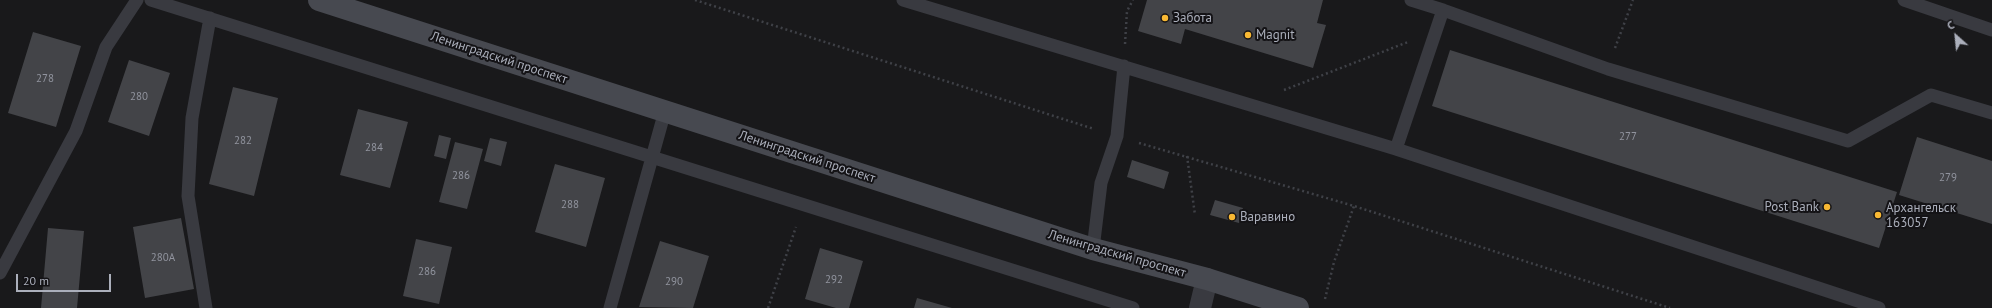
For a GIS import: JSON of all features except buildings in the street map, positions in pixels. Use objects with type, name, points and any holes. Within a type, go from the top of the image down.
[{"type":"main road","name":"Ленинградский проспект","points":[[319,0],[1093,249],[1207,279],[1298,308]]},
{"type":"street","points":[[1200,308],[1207,279]]},
{"type":"lane","points":[[0,273],[76,131],[106,47],[137,0]]},
{"type":"lane","points":[[151,0],[1133,308]]},
{"type":"lane","points":[[904,0],[1396,149],[1878,308]]},
{"type":"lane","points":[[1411,0],[1608,69],[1848,141],[1931,94],[1992,113]]},
{"type":"lane","points":[[1904,0],[1992,30]]},
{"type":"lane","points":[[1396,149],[1443,10]]},
{"type":"lane","points":[[206,308],[188,196],[192,118],[210,18]]},
{"type":"lane","points":[[1093,249],[1100,183],[1117,136],[1124,66]]},
{"type":"lane","points":[[610,308],[665,111]]},
{"type":"path","points":[[695,0],[1117,136],[1354,206],[1670,308]]},
{"type":"path","points":[[1124,66],[1127,11],[1133,0]]},
{"type":"path","points":[[1608,69],[1633,0]]},
{"type":"path","points":[[1246,104],[1437,30]]},
{"type":"path","points":[[1187,156],[1195,215]]},
{"type":"path","points":[[768,308],[803,205]]},
{"type":"path","points":[[1324,300],[1334,262],[1354,206]]},
{"type":"place","name":"Забота","points":[[1165,18]]},
{"type":"place","name":"Magnit","points":[[1248,35]]},
{"type":"place","name":"Post Bank","points":[[1827,207]]},
{"type":"place","name":"Архангельск 163057","points":[[1878,215]]},
{"type":"place","name":"Варавино","points":[[1232,217]]}]
